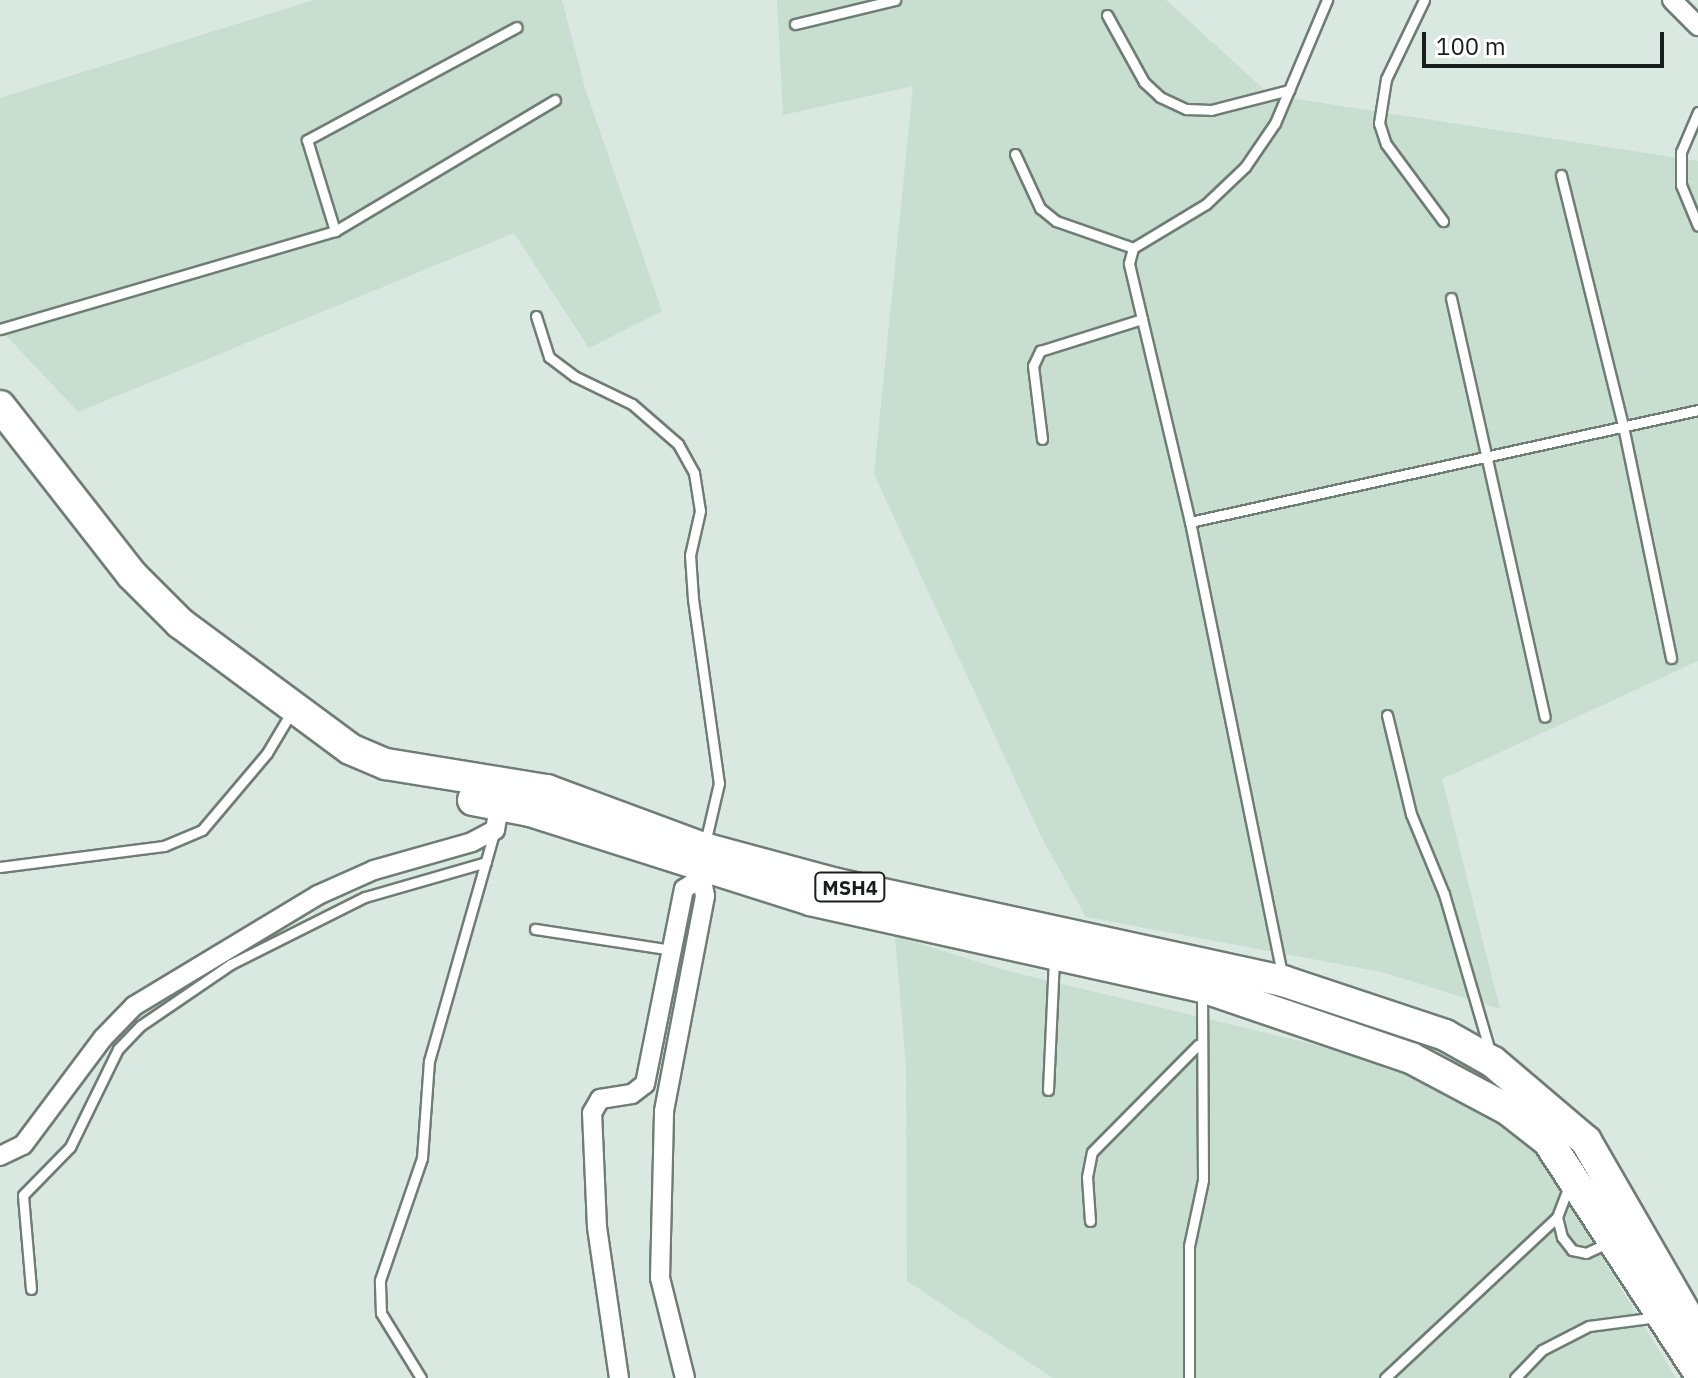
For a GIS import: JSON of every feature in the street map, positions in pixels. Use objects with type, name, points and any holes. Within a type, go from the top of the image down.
[{"type":"main road","name":"MSH4","points":[[0,406],[132,575],[180,623],[287,719]]},
{"type":"main road","name":"MSH4","points":[[0,439],[124,597],[160,633],[287,719],[386,764],[499,806],[547,790],[700,866],[833,883],[1054,942],[1203,975],[1283,981],[1445,1035],[1493,1062],[1579,1158],[1670,1313],[1698,1371]]},
{"type":"main road","name":"MSH4","points":[[1203,975],[1411,1058],[1469,1086],[1548,1141],[1579,1158]]},
{"type":"main road","name":"MSH4","points":[[1670,1313],[1698,1335]]},
{"type":"street","points":[[1672,0],[1698,26]]},
{"type":"street","points":[[0,1156],[33,1133],[103,1038],[134,1006],[318,895],[374,870],[472,842],[499,806]]},
{"type":"street","points":[[619,1378],[597,1227],[592,1113],[600,1099],[632,1094],[645,1084],[684,889],[700,866]]},
{"type":"street","points":[[685,1378],[660,1278],[664,1111],[705,896],[700,866]]},
{"type":"lane","points":[[795,24],[895,0]]},
{"type":"lane","points":[[1283,981],[1190,522],[1129,263],[1133,248],[1206,204],[1245,167],[1275,123],[1327,0]]},
{"type":"lane","points":[[1424,0],[1386,79],[1379,123],[1386,144],[1443,221]]},
{"type":"lane","points":[[1107,15],[1144,82],[1160,97],[1186,109],[1211,110],[1289,90]]},
{"type":"lane","points":[[335,231],[307,140],[517,27]]},
{"type":"lane","points":[[0,329],[335,231],[555,100]]},
{"type":"lane","points":[[1698,112],[1681,152],[1681,185],[1698,226]]},
{"type":"lane","points":[[1015,154],[1040,208],[1056,221],[1133,248]]},
{"type":"lane","points":[[1561,175],[1623,426],[1671,658]]},
{"type":"lane","points":[[1451,298],[1545,717]]},
{"type":"lane","points":[[536,316],[549,357],[574,376],[632,404],[678,444],[694,473],[700,511],[690,555],[692,584],[719,783],[700,866]]},
{"type":"lane","points":[[1042,439],[1033,366],[1040,351],[1142,319]]},
{"type":"lane","points":[[1190,522],[1698,410]]},
{"type":"lane","points":[[1387,715],[1411,814],[1444,894],[1493,1062]]},
{"type":"lane","points":[[0,867],[164,846],[202,830],[287,719]]},
{"type":"lane","points":[[421,1378],[381,1313],[380,1280],[422,1158],[429,1061],[499,806]]},
{"type":"lane","points":[[31,1289],[23,1195],[70,1147],[118,1049],[140,1026],[231,964],[365,897],[486,862]]},
{"type":"lane","points":[[535,929],[673,950]]},
{"type":"lane","points":[[1048,1090],[1054,942]]},
{"type":"lane","points":[[1189,1378],[1189,1246],[1203,1180],[1198,1045],[1203,975]]},
{"type":"lane","points":[[1090,1221],[1087,1177],[1092,1152],[1198,1045]]},
{"type":"lane","points":[[1385,1378],[1557,1217],[1579,1158]]},
{"type":"lane","points":[[1557,1217],[1562,1237],[1572,1250],[1586,1253],[1624,1234]]},
{"type":"lane","points":[[1515,1378],[1542,1350],[1589,1326],[1670,1313]]},
{"type":"shaded area","points":[[314,0],[562,0],[585,88],[662,311],[589,348],[514,233],[78,412],[0,329],[0,98]]},
{"type":"shaded area","points":[[777,0],[1166,0],[1270,95],[1698,161],[1698,661],[1442,779],[1500,1009],[1382,972],[1086,917],[1042,838],[874,474],[913,86],[783,115]]},
{"type":"shaded area","points":[[895,936],[1004,970],[1412,1068],[1533,1145],[1676,1378],[1053,1378],[907,1281],[906,1066]]}]
